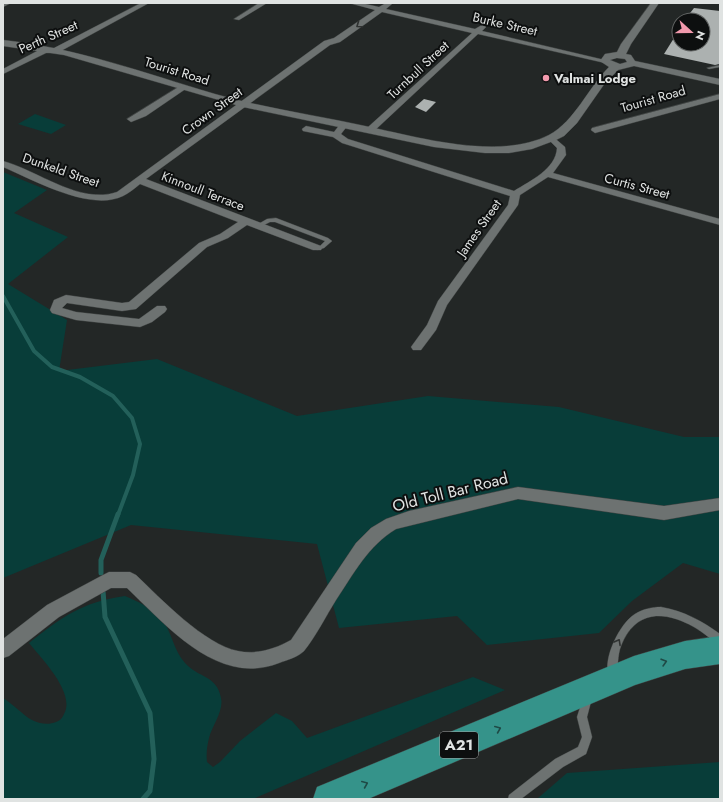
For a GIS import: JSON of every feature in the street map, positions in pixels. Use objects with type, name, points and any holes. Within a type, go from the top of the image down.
[{"type":"highway","name":"A21","points":[[329,799],[600,684],[685,656],[720,650]]},
{"type":"street","points":[[3,5],[8,3]]},
{"type":"street","name":"Perth Street","points":[[3,72],[44,51],[56,50],[146,3]]},
{"type":"street","points":[[237,19],[264,3]]},
{"type":"street","name":"Burke Street","points":[[352,3],[380,5],[606,58]]},
{"type":"street","points":[[621,55],[626,44],[655,3]]},
{"type":"street","name":"Crown Street","points":[[327,43],[337,40],[380,5]]},
{"type":"street","name":"Crown Street","points":[[111,197],[139,180],[327,43],[330,39],[380,5]]},
{"type":"street","name":"Turnbull Street","points":[[370,130],[479,29]]},
{"type":"street","name":"Tourist Road","points":[[3,43],[32,45],[56,50],[243,104],[453,147],[503,149],[530,145],[552,138]]},
{"type":"street","points":[[606,58],[621,55],[631,59],[632,63]]},
{"type":"street","points":[[606,58],[616,66],[628,66],[632,63],[720,82]]},
{"type":"street","points":[[552,138],[568,126],[602,79],[616,66]]},
{"type":"street","points":[[130,119],[143,114],[184,88]]},
{"type":"street","name":"Tourist Road","points":[[595,130],[720,96]]},
{"type":"street","points":[[336,135],[344,125]]},
{"type":"street","points":[[306,129],[336,135],[345,141],[515,194]]},
{"type":"street","name":"James Street","points":[[417,347],[432,327],[442,304],[513,205],[515,194],[547,174],[561,155],[561,147],[552,138]]},
{"type":"street","name":"Dunkeld Street","points":[[3,164],[54,184],[96,198],[111,197]]},
{"type":"street","name":"Curtis Street","points":[[547,174],[720,222]]},
{"type":"street","name":"Kinnoull Terrace","points":[[139,180],[317,248]]},
{"type":"street","points":[[161,309],[148,319],[140,322],[76,316],[56,310],[58,303],[66,299],[122,308],[132,306],[203,245],[224,236],[246,221]]},
{"type":"street","name":"Old Toll Bar Road","points":[[3,650],[53,611],[109,580],[130,580],[190,634],[215,651],[237,660],[262,660],[281,656],[296,646],[361,548],[376,533],[391,524],[409,518],[518,493],[664,513],[685,511],[720,504]]},
{"type":"lane","points":[[709,68],[720,66]]},
{"type":"lane","points":[[512,799],[559,763],[582,750],[587,737],[582,717],[600,684],[616,644],[637,617],[654,611],[676,613],[699,624],[720,640]]},
{"type":"shaded area","points":[[35,114],[66,125],[51,134],[18,124]]},
{"type":"shaded area","points":[[3,172],[47,190],[14,213],[68,237],[8,284],[67,320],[59,371],[157,359],[297,416],[428,396],[559,407],[684,437],[720,437],[720,574],[683,563],[632,601],[599,633],[487,645],[457,616],[339,628],[317,544],[131,525],[3,578]]},
{"type":"shaded area","points":[[125,596],[149,608],[157,614],[165,623],[181,658],[185,663],[216,685],[221,698],[221,708],[210,733],[207,750],[207,762],[213,767],[220,762],[240,741],[276,713],[292,721],[307,738],[473,677],[505,690],[253,799],[3,799],[3,698],[29,718],[44,724],[50,724],[60,720],[64,714],[66,706],[65,696],[56,676],[29,643],[73,612],[96,602]]},
{"type":"shaded area","points":[[720,762],[720,799],[537,799],[567,773]]},
{"type":"building","points":[[694,8],[720,11],[720,64],[715,65],[664,54],[671,43],[671,52],[711,52],[711,12],[691,12]]},
{"type":"building","points":[[424,99],[436,102],[426,112],[415,107]]},
{"type":"waterway","points":[[3,296],[34,351],[52,367],[80,377],[113,396],[132,418],[140,444],[133,475],[118,515]]},
{"type":"waterway","points":[[101,573],[101,560],[118,514]]},
{"type":"waterway","points":[[103,591],[105,617],[150,713],[154,759],[150,791],[143,799]]},
{"type":"place","name":"Valmai Lodge","points":[[546,78]]}]
